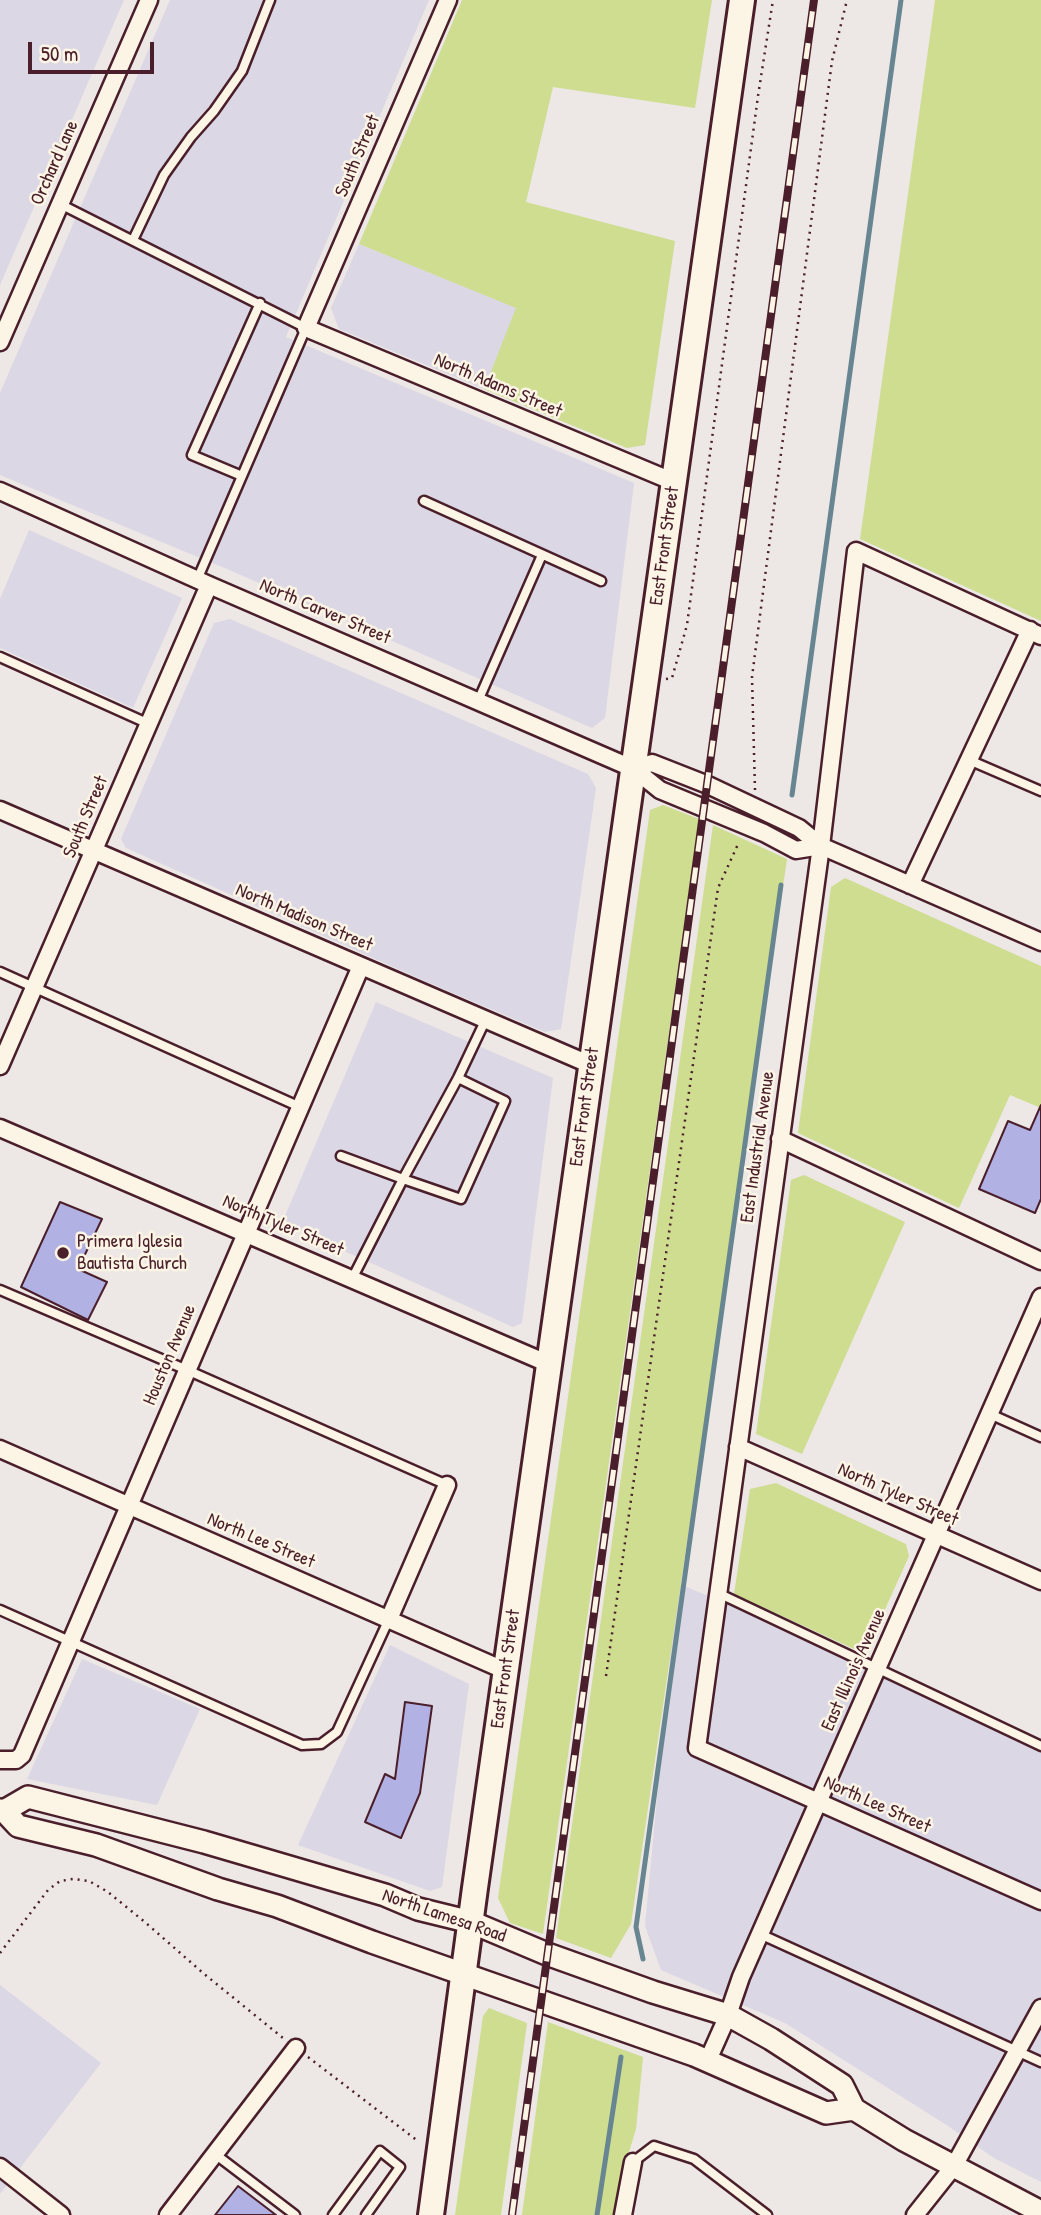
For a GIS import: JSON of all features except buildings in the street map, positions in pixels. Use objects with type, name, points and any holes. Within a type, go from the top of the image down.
[{"type":"main road","name":"East Front Street","points":[[431,2215],[742,0]]},
{"type":"main road","name":"North Lamesa Road","points":[[854,2109],[826,2113],[708,2060],[277,1906],[218,1889],[96,1845],[19,1826],[2,1810],[28,1797],[204,1842],[385,1895],[418,1909],[471,1922],[547,1954],[653,1992],[728,2015],[842,2085],[854,2109],[904,2140],[1041,2213]]},
{"type":"street","name":"Orchard Lane","points":[[0,342],[149,0]]},
{"type":"street","name":"South Street","points":[[306,328],[448,0]]},
{"type":"street","name":"North Adams Street","points":[[306,328],[674,482]]},
{"type":"street","name":"North Carver Street","points":[[0,491],[634,769],[660,790],[764,833],[796,850],[821,846]]},
{"type":"street","name":"East Industrial Avenue","points":[[697,1748],[821,846],[856,551],[1035,633]]},
{"type":"street","name":"South Street","points":[[0,1066],[149,724],[203,582]]},
{"type":"street","points":[[910,885],[969,760],[1035,633]]},
{"type":"street","name":"North Carver Street","points":[[634,769],[653,763],[708,785],[799,828],[821,846],[1041,942]]},
{"type":"street","name":"North Madison Street","points":[[0,810],[591,1065]]},
{"type":"street","name":"Houston Avenue","points":[[8,1760],[22,1755],[361,966]]},
{"type":"street","name":"North Tyler Street","points":[[0,1128],[549,1364]]},
{"type":"street","points":[[780,1139],[1041,1261]]},
{"type":"street","name":"East Illinois Avenue","points":[[708,2060],[741,1977],[1041,1297]]},
{"type":"street","name":"North Tyler Street","points":[[738,1447],[1041,1581]]},
{"type":"street","name":"North Lee Street","points":[[0,1449],[506,1671]]},
{"type":"street","points":[[389,1619],[447,1485]]},
{"type":"street","name":"North Lee Street","points":[[697,1748],[1041,1901]]},
{"type":"street","points":[[915,2215],[954,2165],[1041,2008]]},
{"type":"street","points":[[168,2215],[296,2048]]},
{"type":"street","points":[[623,2215],[633,2162]]},
{"type":"street","points":[[0,2167],[61,2215]]},
{"type":"lane","points":[[133,240],[164,175],[242,71],[270,0]]},
{"type":"lane","points":[[60,204],[306,328],[242,476],[203,582]]},
{"type":"lane","points":[[242,476],[192,455],[260,303]]},
{"type":"lane","points":[[424,501],[601,581]]},
{"type":"lane","points":[[478,701],[542,555]]},
{"type":"lane","points":[[0,657],[149,724]]},
{"type":"lane","points":[[969,760],[1041,791]]},
{"type":"lane","points":[[0,972],[300,1107]]},
{"type":"lane","points":[[352,1279],[458,1078],[486,1019]]},
{"type":"lane","points":[[341,1156],[461,1199],[505,1101],[458,1078]]},
{"type":"lane","points":[[0,1290],[447,1485]]},
{"type":"lane","points":[[990,1414],[1041,1437]]},
{"type":"lane","points":[[718,1594],[1041,1746]]},
{"type":"lane","points":[[0,1610],[302,1745],[321,1744],[337,1732],[389,1619]]},
{"type":"lane","points":[[760,1934],[1041,2062]]},
{"type":"lane","points":[[633,2162],[654,2147],[694,2159],[767,2215]]},
{"type":"lane","points":[[333,2215],[380,2151],[400,2167],[366,2215]]},
{"type":"lane","points":[[215,2154],[295,2215]]},
{"type":"path","points":[[646,684],[672,678],[687,625],[773,0]]},
{"type":"path","points":[[755,807],[752,677],[832,61],[846,0]]},
{"type":"path","points":[[606,1676],[718,888],[746,827]]},
{"type":"path","points":[[0,1953],[48,1890],[60,1881],[89,1881],[108,1892],[296,2048],[438,2157]]},
{"type":"shaded area","points":[[0,0],[124,0],[0,285]]},
{"type":"shaded area","points":[[170,0],[429,0],[286,337],[634,483],[605,718],[592,728],[227,569],[0,475],[0,393]]},
{"type":"shaded area","points":[[359,244],[517,308],[484,389],[339,329],[331,308]]},
{"type":"shaded area","points":[[29,530],[182,598],[133,708],[0,648],[0,599]]},
{"type":"shaded area","points":[[230,619],[588,774],[596,788],[561,1029],[545,1032],[126,848],[121,839],[214,623]]},
{"type":"shaded area","points":[[376,1002],[553,1078],[522,1323],[513,1327],[282,1223]]},
{"type":"shaded area","points":[[677,1583],[848,1654],[1041,1739],[1041,2182],[994,2158],[785,2023],[661,1970],[645,1926]]},
{"type":"shaded area","points":[[390,1645],[469,1684],[442,1887],[430,1891],[298,1845]]},
{"type":"shaded area","points":[[82,1659],[200,1709],[157,1805],[27,1779]]},
{"type":"shaded area","points":[[0,1985],[101,2063],[0,2194]]},
{"type":"green space","points":[[462,0],[712,0],[695,108],[553,87],[526,202],[675,241],[645,445],[627,448],[484,389],[516,308],[359,244]]},
{"type":"green space","points":[[935,0],[1041,0],[1041,621],[860,539]]},
{"type":"green space","points":[[663,805],[699,819],[543,1934],[510,1923],[498,1898],[650,810]]},
{"type":"green space","points":[[713,825],[787,859],[631,1924],[611,1958],[556,1938]]},
{"type":"green space","points":[[845,878],[1041,966],[1041,1108],[1010,1095],[959,1208],[798,1133],[831,887]]},
{"type":"green space","points":[[804,1175],[905,1222],[802,1454],[756,1434],[791,1180]]},
{"type":"green space","points":[[776,1483],[906,1544],[909,1556],[865,1654],[734,1594],[750,1489]]},
{"type":"green space","points":[[489,2008],[527,2023],[501,2215],[455,2215],[483,2016]]},
{"type":"green space","points":[[548,2022],[643,2057],[636,2129],[626,2162],[618,2215],[522,2215]]},
{"type":"waterway","points":[[792,795],[901,0]]},
{"type":"waterway","points":[[643,1959],[636,1927],[781,885]]},
{"type":"waterway","points":[[597,2215],[621,2057]]},
{"type":"railway","points":[[512,2215],[814,0]]},
{"type":"place","name":"Primera Iglesia Bautista Church","points":[[63,1253]]}]
